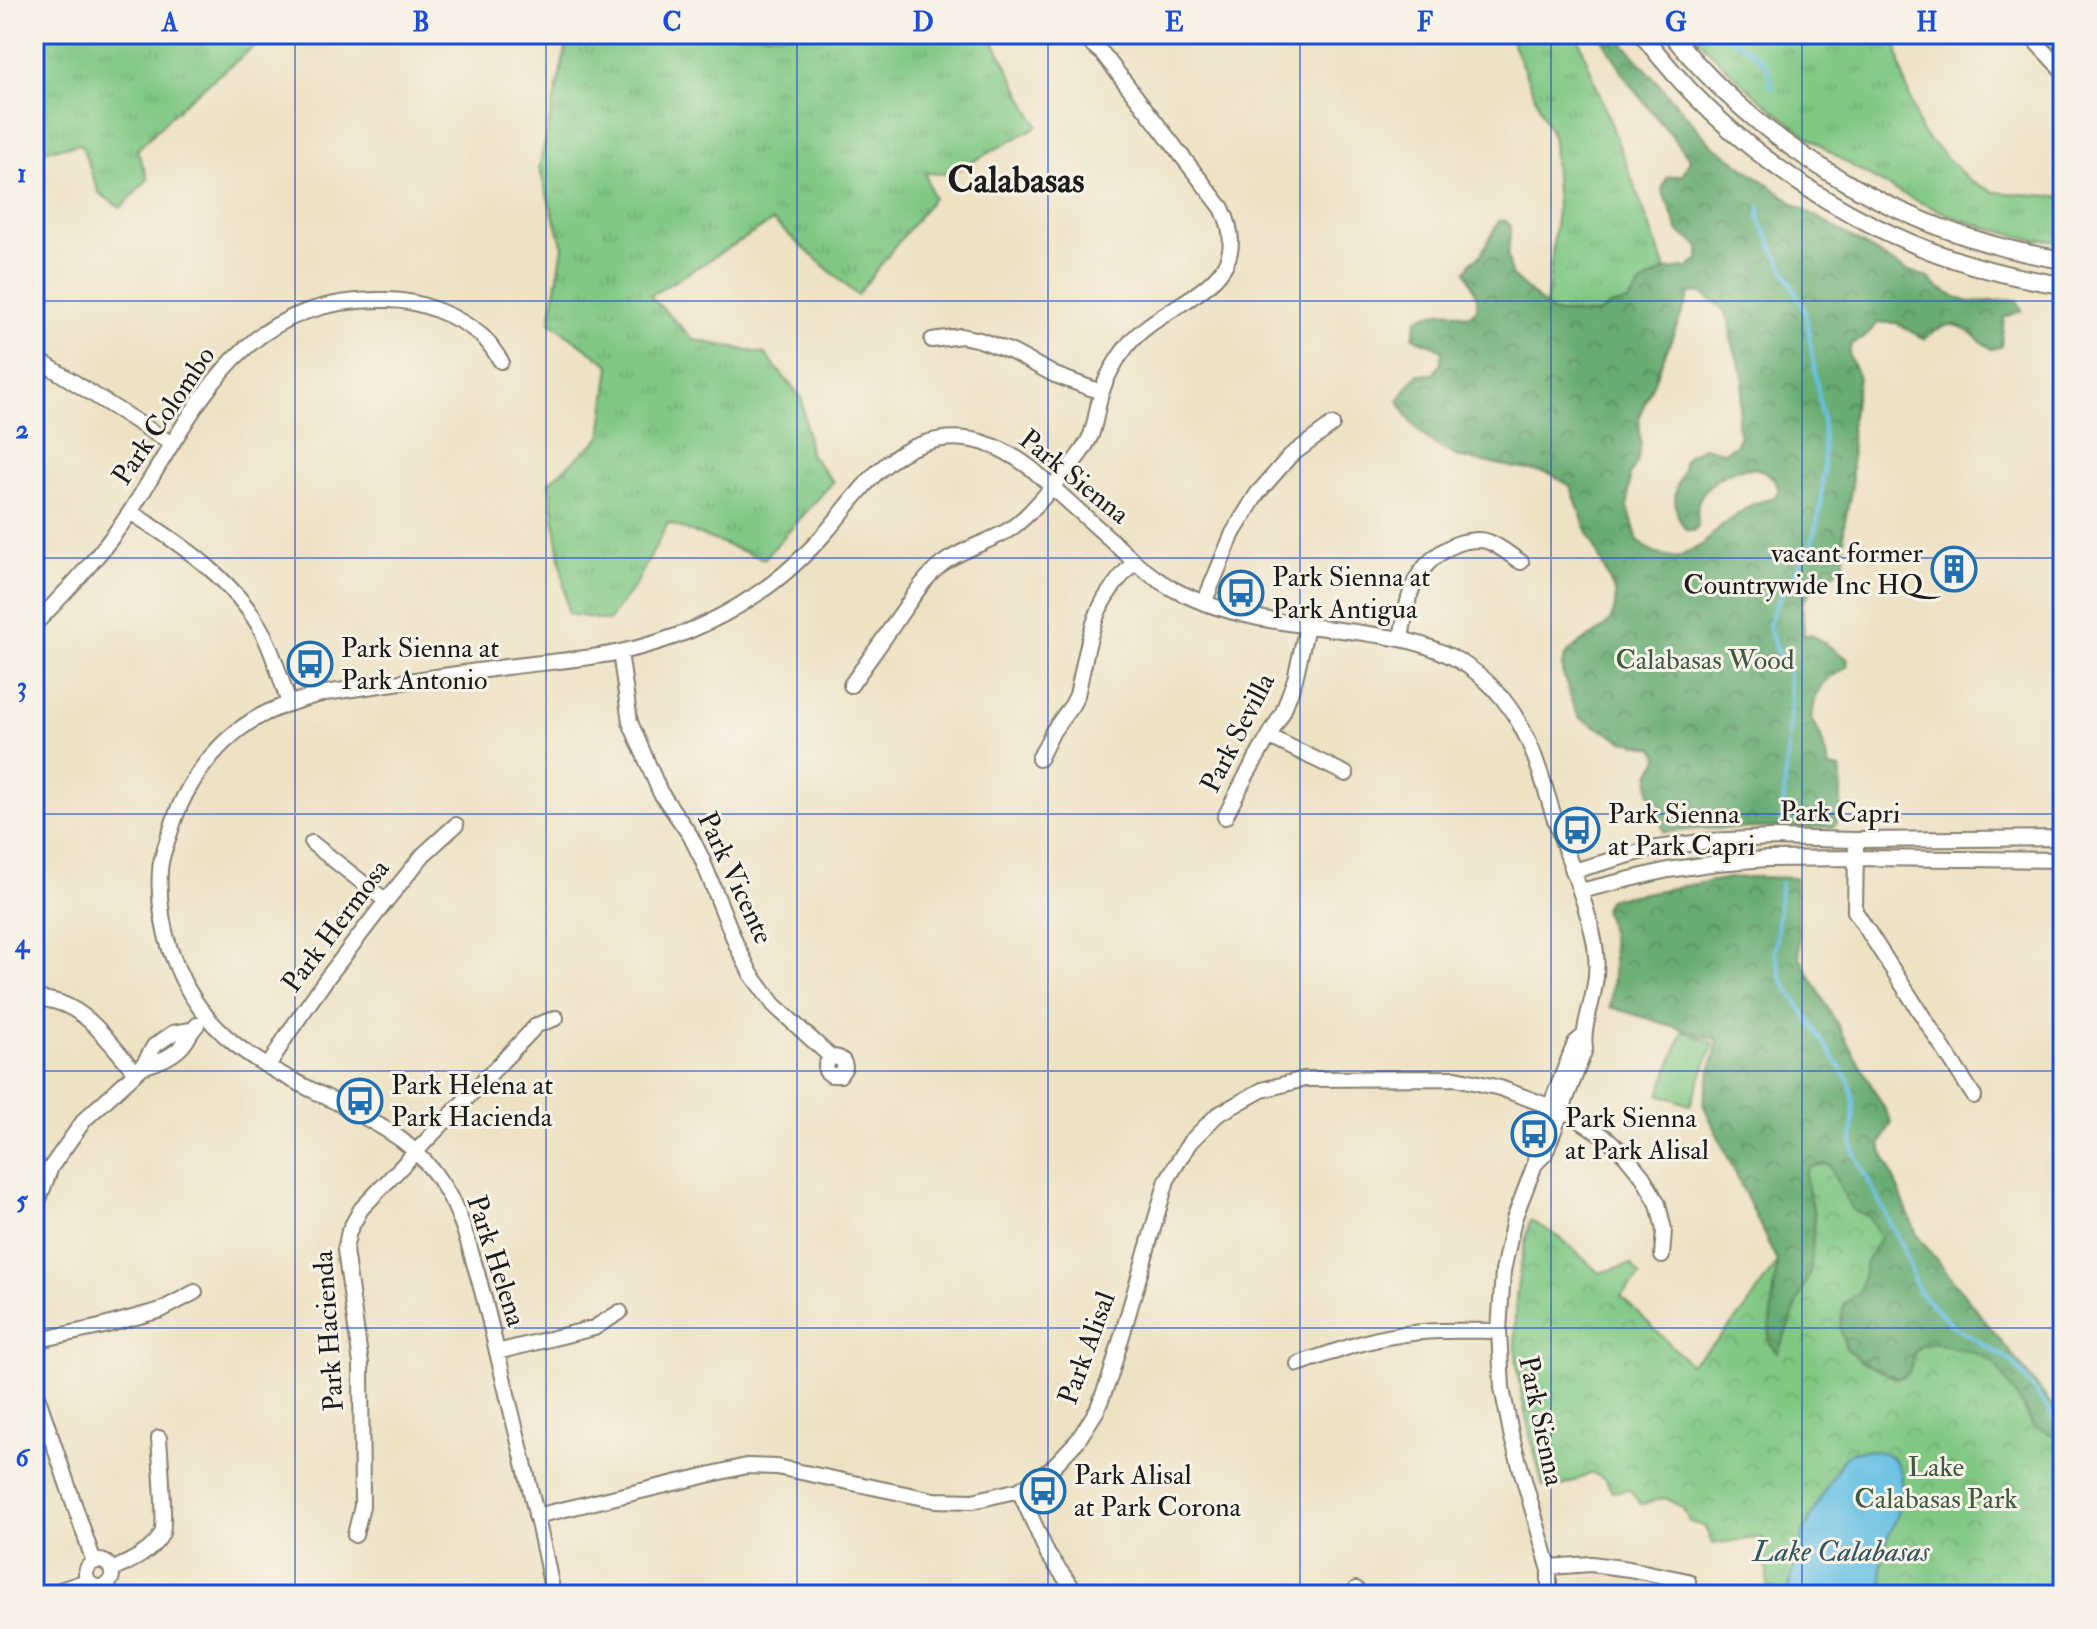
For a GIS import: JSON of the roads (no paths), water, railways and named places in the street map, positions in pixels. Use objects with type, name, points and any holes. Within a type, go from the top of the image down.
[{"type":"street","points":[[851,685],[925,580],[942,564],[1020,521],[1053,487],[1090,437],[1101,392],[1114,364],[1129,343],[1144,329],[1208,286],[1221,273],[1229,258],[1232,239],[1222,208],[1103,54],[1080,34]]},
{"type":"street","points":[[1642,34],[1683,84],[1718,118],[1785,173],[1826,199],[1894,234],[1950,257],[2033,281],[2063,285]]},
{"type":"street","points":[[1671,34],[1733,99],[1797,151],[1833,175],[1876,199],[1958,234],[2063,260]]},
{"type":"street","points":[[2032,34],[2063,71]]},
{"type":"street","name":"Park Colombo","points":[[34,625],[81,577],[130,512],[213,381],[243,348],[266,330],[299,314],[342,301],[402,300],[451,316],[484,338],[501,361]]},
{"type":"street","points":[[932,340],[961,336],[980,340],[1012,352],[1055,375],[1101,392]]},
{"type":"street","points":[[34,357],[172,444]]},
{"type":"street","points":[[1204,603],[1233,533],[1257,494],[1290,456],[1332,425]]},
{"type":"street","name":"Park Sienna","points":[[215,752],[255,720],[289,703],[325,693],[620,652],[717,619],[756,595],[805,555],[878,471],[901,453],[944,438],[990,444],[1014,456],[1053,487],[1134,562],[1179,593],[1243,615],[1401,639],[1456,658],[1486,678],[1509,705],[1526,736],[1580,891],[1597,962],[1595,987],[1583,1036],[1575,1043],[1556,1108],[1536,1142],[1535,1164],[1514,1219],[1503,1271],[1499,1331],[1502,1388],[1512,1438],[1549,1567],[1549,1595]]},
{"type":"street","points":[[130,512],[185,549],[244,604],[263,633],[289,703]]},
{"type":"street","points":[[1401,639],[1408,600],[1417,576],[1436,554],[1460,542],[1487,541],[1521,562]]},
{"type":"street","points":[[1039,759],[1077,695],[1103,603],[1134,562]]},
{"type":"street","name":"Park Sevilla","points":[[1225,817],[1283,712],[1295,679],[1307,626]]},
{"type":"street","name":"Park Vicente","points":[[620,652],[630,722],[660,792],[690,835],[702,859],[751,974],[774,1005],[831,1057]]},
{"type":"street","points":[[1270,737],[1346,774]]},
{"type":"street","name":"Park Helena","points":[[215,752],[190,784],[173,822],[160,868],[161,906],[167,943],[182,981],[206,1018],[235,1044],[268,1067],[390,1130],[417,1152],[443,1186],[461,1217],[497,1352],[553,1595]]},
{"type":"street","name":"Park Hermosa","points":[[268,1067],[327,978],[386,901],[424,854],[456,825]]},
{"type":"street","name":"Park Capri","points":[[1573,871],[1651,849],[1708,841],[1771,838],[2063,838]]},
{"type":"street","points":[[1856,840],[1855,911],[1974,1096]]},
{"type":"street","points":[[312,843],[386,901]]},
{"type":"street","name":"Park Capri","points":[[1580,891],[1668,870],[1766,859],[2063,860]]},
{"type":"street","points":[[34,999],[49,998],[71,1007],[91,1022],[138,1070]]},
{"type":"street","points":[[138,1070],[165,1060],[185,1043],[191,1030],[206,1018]]},
{"type":"street","name":"Park Hacienda","points":[[355,1535],[362,1506],[361,1364],[345,1250],[349,1231],[361,1209],[537,1025],[556,1018]]},
{"type":"street","points":[[34,1212],[51,1167],[85,1119],[138,1070],[154,1046],[173,1033],[191,1030]]},
{"type":"street","points":[[160,1042],[171,1055]]},
{"type":"street","name":"Park Alisal","points":[[536,1516],[746,1466],[777,1467],[934,1500],[973,1501],[1019,1490],[1051,1469],[1078,1440],[1097,1410],[1110,1377],[1167,1180],[1190,1142],[1217,1115],[1262,1090],[1304,1079],[1456,1078],[1500,1088],[1556,1108],[1608,1139],[1643,1177],[1658,1204],[1664,1230],[1662,1256]]},
{"type":"street","points":[[34,1341],[161,1310],[195,1292]]},
{"type":"street","points":[[497,1352],[594,1328],[620,1312]]},
{"type":"street","points":[[1298,1364],[1400,1334],[1499,1331]]},
{"type":"street","points":[[34,1387],[94,1562]]},
{"type":"street","points":[[112,1570],[141,1555],[163,1531],[159,1438]]},
{"type":"street","points":[[1019,1490],[1048,1555],[1078,1595]]},
{"type":"street","points":[[102,1561],[112,1570],[110,1582],[104,1591],[87,1581],[86,1572],[94,1562],[102,1561]]},
{"type":"street","points":[[1549,1567],[1591,1564],[1688,1581]]},
{"type":"street","points":[[45,1595],[87,1581]]},
{"type":"water","name":"Lake Calabasas","points":[[1865,1450],[1892,1457],[1901,1473],[1901,1504],[1882,1558],[1885,1595],[1787,1595],[1803,1534],[1823,1493],[1843,1459],[1852,1452]]},
{"type":"waterway","points":[[1722,34],[1756,54],[1767,68],[1772,88]]},
{"type":"waterway","points":[[1760,207],[1759,219],[1805,311],[1823,422],[1824,471],[1820,511],[1811,545],[1776,604],[1769,625],[1775,648],[1788,672],[1791,701],[1789,738]]},
{"type":"waterway","points":[[1782,822],[1788,745]]},
{"type":"waterway","points":[[1781,883],[1775,954],[1784,983],[1849,1081],[1854,1101],[1854,1153],[1903,1247],[1918,1291],[1953,1326],[2014,1363],[2063,1430]]},
{"type":"place","name":"vacant former Countrywide Inc HQ","points":[[1954,569]]},
{"type":"place","name":"Park Sienna at Park Antigua","points":[[1241,593]]},
{"type":"place","name":"Park Sienna at Park Antonio","points":[[310,664]]},
{"type":"place","name":"Park Sienna at Park Capri","points":[[1577,830]]},
{"type":"place","name":"Park Helena at Park Hacienda","points":[[360,1101]]},
{"type":"place","name":"Park Sienna at Park Alisal","points":[[1534,1134]]},
{"type":"place","name":"Park Alisal at Park Corona","points":[[1043,1491]]},
{"type":"district","name":"Calabasas","points":[[1016,180]]},
{"type":"park label","name":"Calabasas Wood","points":[[1705,660]]},
{"type":"park label","name":"Lake Calabasas Park","points":[[1936,1483]]}]
